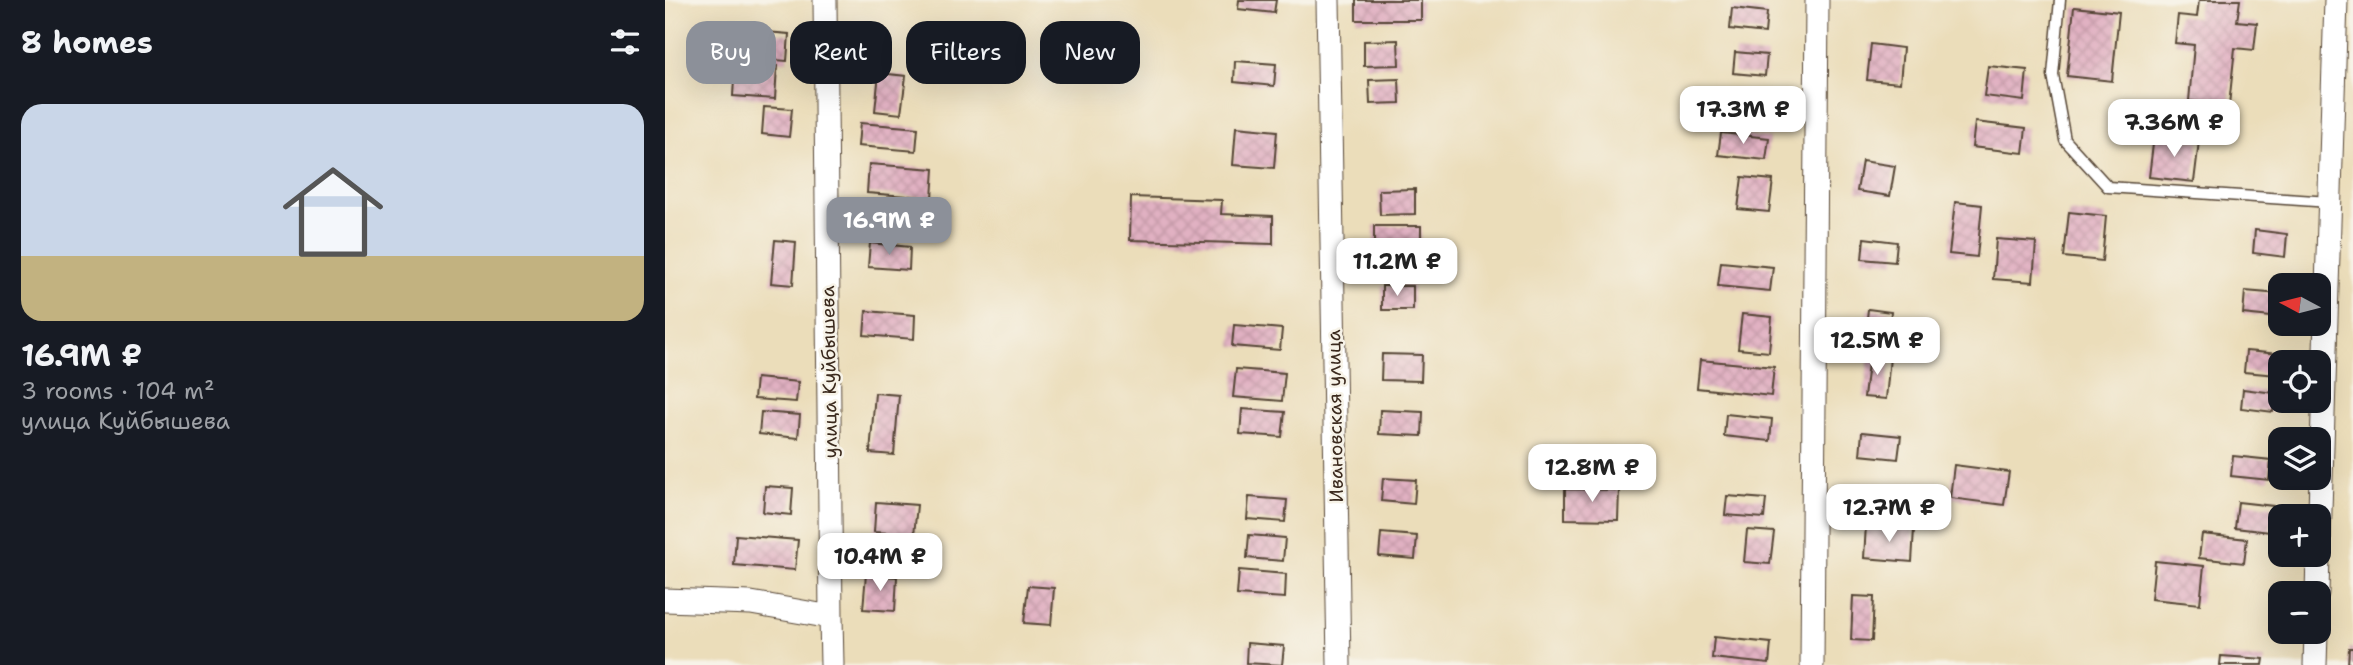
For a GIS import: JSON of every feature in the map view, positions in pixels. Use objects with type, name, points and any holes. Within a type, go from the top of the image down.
[{"type":"street","name":"улица Куйбышева","points":[[825,0],[832,665]]},
{"type":"street","name":"Ивановская улица","points":[[1328,0],[1339,665]]},
{"type":"street","points":[[1812,665],[1817,0]]},
{"type":"street","points":[[2320,504],[2336,0]]},
{"type":"street","points":[[665,600],[751,603],[831,617]]},
{"type":"street","points":[[2315,665],[2316,644]]},
{"type":"lane","points":[[2060,0],[2053,75],[2065,140],[2108,187],[2330,202]]},
{"type":"building","points":[[1239,0],[1276,0],[1274,13],[1238,9]]},
{"type":"building","points":[[1356,0],[1421,0],[1421,20],[1356,20]]},
{"type":"building","points":[[2199,0],[2240,0],[2237,21],[2257,23],[2254,50],[2235,48],[2229,105],[2189,101],[2194,45],[2175,43],[2178,15],[2197,17]]},
{"type":"building","points":[[2074,7],[2119,12],[2112,81],[2067,76]]},
{"type":"building","points":[[1732,8],[1767,12],[1765,33],[1730,29]]},
{"type":"building","points":[[776,33],[789,34],[787,61],[776,60]]},
{"type":"building","points":[[1398,40],[1399,65],[1364,66],[1364,41]]},
{"type":"building","points":[[1871,44],[1903,48],[1900,83],[1867,80]]},
{"type":"building","points":[[1735,52],[1767,55],[1765,76],[1733,73]]},
{"type":"building","points":[[1235,61],[1276,64],[1274,86],[1234,82]]},
{"type":"building","points":[[1988,66],[2027,70],[2024,101],[1984,96]]},
{"type":"building","points":[[892,74],[906,76],[901,114],[875,111],[878,84],[892,84]]},
{"type":"building","points":[[1399,79],[1400,103],[1370,104],[1369,80]]},
{"type":"building","points":[[734,84],[776,84],[775,99],[733,96]]},
{"type":"building","points":[[1732,91],[1772,95],[1769,118],[1729,114]]},
{"type":"building","points":[[764,107],[792,109],[789,137],[762,134]]},
{"type":"building","points":[[1975,122],[2026,128],[2023,153],[1972,147]]},
{"type":"building","points":[[860,123],[918,128],[916,151],[858,146]]},
{"type":"building","points":[[1236,127],[1277,131],[1274,168],[1233,165]]},
{"type":"building","points":[[1721,133],[1769,138],[1766,160],[1718,155]]},
{"type":"building","points":[[2154,136],[2199,141],[2194,182],[2149,177]]},
{"type":"building","points":[[1862,161],[1895,166],[1890,196],[1857,191]]},
{"type":"building","points":[[869,164],[934,169],[932,198],[867,193]]},
{"type":"building","points":[[1742,177],[1773,180],[1769,212],[1738,209]]},
{"type":"building","points":[[1415,189],[1415,214],[1380,215],[1379,190]]},
{"type":"building","points":[[1131,197],[1222,200],[1221,214],[1273,216],[1273,244],[1130,240]]},
{"type":"building","points":[[1955,202],[1982,205],[1977,257],[1949,254]]},
{"type":"building","points":[[2069,212],[2106,216],[2102,261],[2064,257]]},
{"type":"building","points":[[1374,226],[1421,226],[1421,255],[1374,255]]},
{"type":"building","points":[[2255,230],[2287,234],[2285,257],[2253,253]]},
{"type":"building","points":[[1864,238],[1897,242],[1895,262],[1862,259]]},
{"type":"building","points":[[1996,239],[2036,242],[2033,282],[1993,279]]},
{"type":"building","points":[[775,240],[796,242],[793,285],[771,283]]},
{"type":"building","points":[[870,243],[910,247],[909,270],[868,267]]},
{"type":"building","points":[[1721,262],[1773,267],[1770,291],[1718,286]]},
{"type":"building","points":[[1382,286],[1413,286],[1413,310],[1382,310]]},
{"type":"building","points":[[2245,291],[2268,293],[2268,317],[2243,314]]},
{"type":"building","points":[[1868,309],[1891,312],[1888,339],[1865,337]]},
{"type":"building","points":[[866,311],[915,315],[914,339],[864,335]]},
{"type":"building","points":[[1742,314],[1772,317],[1769,352],[1738,349]]},
{"type":"building","points":[[1234,325],[1282,329],[1280,350],[1232,346]]},
{"type":"building","points":[[2246,351],[2268,353],[2268,374],[2244,372]]},
{"type":"building","points":[[1382,354],[1422,355],[1421,381],[1381,380]]},
{"type":"building","points":[[1869,355],[1890,357],[1886,399],[1864,397]]},
{"type":"building","points":[[1700,360],[1774,367],[1771,396],[1697,388]]},
{"type":"building","points":[[1236,369],[1285,373],[1282,401],[1233,397]]},
{"type":"building","points":[[756,378],[798,382],[796,402],[754,399]]},
{"type":"building","points":[[2243,389],[2268,392],[2268,411],[2241,408]]},
{"type":"building","points":[[875,393],[899,395],[894,455],[870,453]]},
{"type":"building","points":[[1242,409],[1285,412],[1282,437],[1240,434]]},
{"type":"building","points":[[1380,410],[1423,412],[1422,436],[1379,434]]},
{"type":"building","points":[[761,412],[800,415],[798,438],[759,434]]},
{"type":"building","points":[[1726,414],[1772,419],[1770,441],[1724,436]]},
{"type":"building","points":[[1862,432],[1901,436],[1898,459],[1860,455]]},
{"type":"building","points":[[2233,456],[2268,460],[2268,480],[2231,476]]},
{"type":"building","points":[[1954,465],[2009,472],[2004,505],[1950,498]]},
{"type":"building","points":[[1383,478],[1416,480],[1414,504],[1381,501]]},
{"type":"building","points":[[765,486],[793,488],[791,515],[763,512]]},
{"type":"building","points":[[1565,489],[1619,490],[1618,520],[1565,519]]},
{"type":"building","points":[[1727,496],[1766,499],[1764,518],[1725,515]]},
{"type":"building","points":[[1249,497],[1287,500],[1285,522],[1247,519]]},
{"type":"building","points":[[876,502],[917,505],[914,535],[874,532]]},
{"type":"building","points":[[2238,502],[2268,505],[2268,532],[2235,528]]},
{"type":"building","points":[[1866,525],[1914,529],[1912,562],[1864,558]]},
{"type":"building","points":[[1747,530],[1774,532],[1770,564],[1744,562]]},
{"type":"building","points":[[1381,533],[1417,536],[1415,559],[1379,556]]},
{"type":"building","points":[[2202,534],[2247,539],[2244,563],[2199,558]]},
{"type":"building","points":[[736,535],[798,540],[795,570],[734,565]]},
{"type":"building","points":[[1249,535],[1285,538],[1283,561],[1247,558]]},
{"type":"building","points":[[2155,561],[2204,566],[2200,604],[2151,599]]},
{"type":"building","points":[[1239,570],[1286,574],[1285,598],[1237,595]]},
{"type":"building","points":[[866,574],[897,577],[895,611],[863,609]]},
{"type":"building","points":[[1028,586],[1054,588],[1051,625],[1024,623]]},
{"type":"building","points":[[1853,596],[1874,597],[1872,641],[1851,640]]},
{"type":"building","points":[[1714,637],[1771,643],[1769,664],[1712,658]]},
{"type":"building","points":[[1247,643],[1284,646],[1282,665],[1246,663]]},
{"type":"building","points":[[2349,648],[2353,648],[2353,665],[2348,665]]},
{"type":"building","points":[[2221,656],[2264,659],[2263,665],[2220,665]]}]
